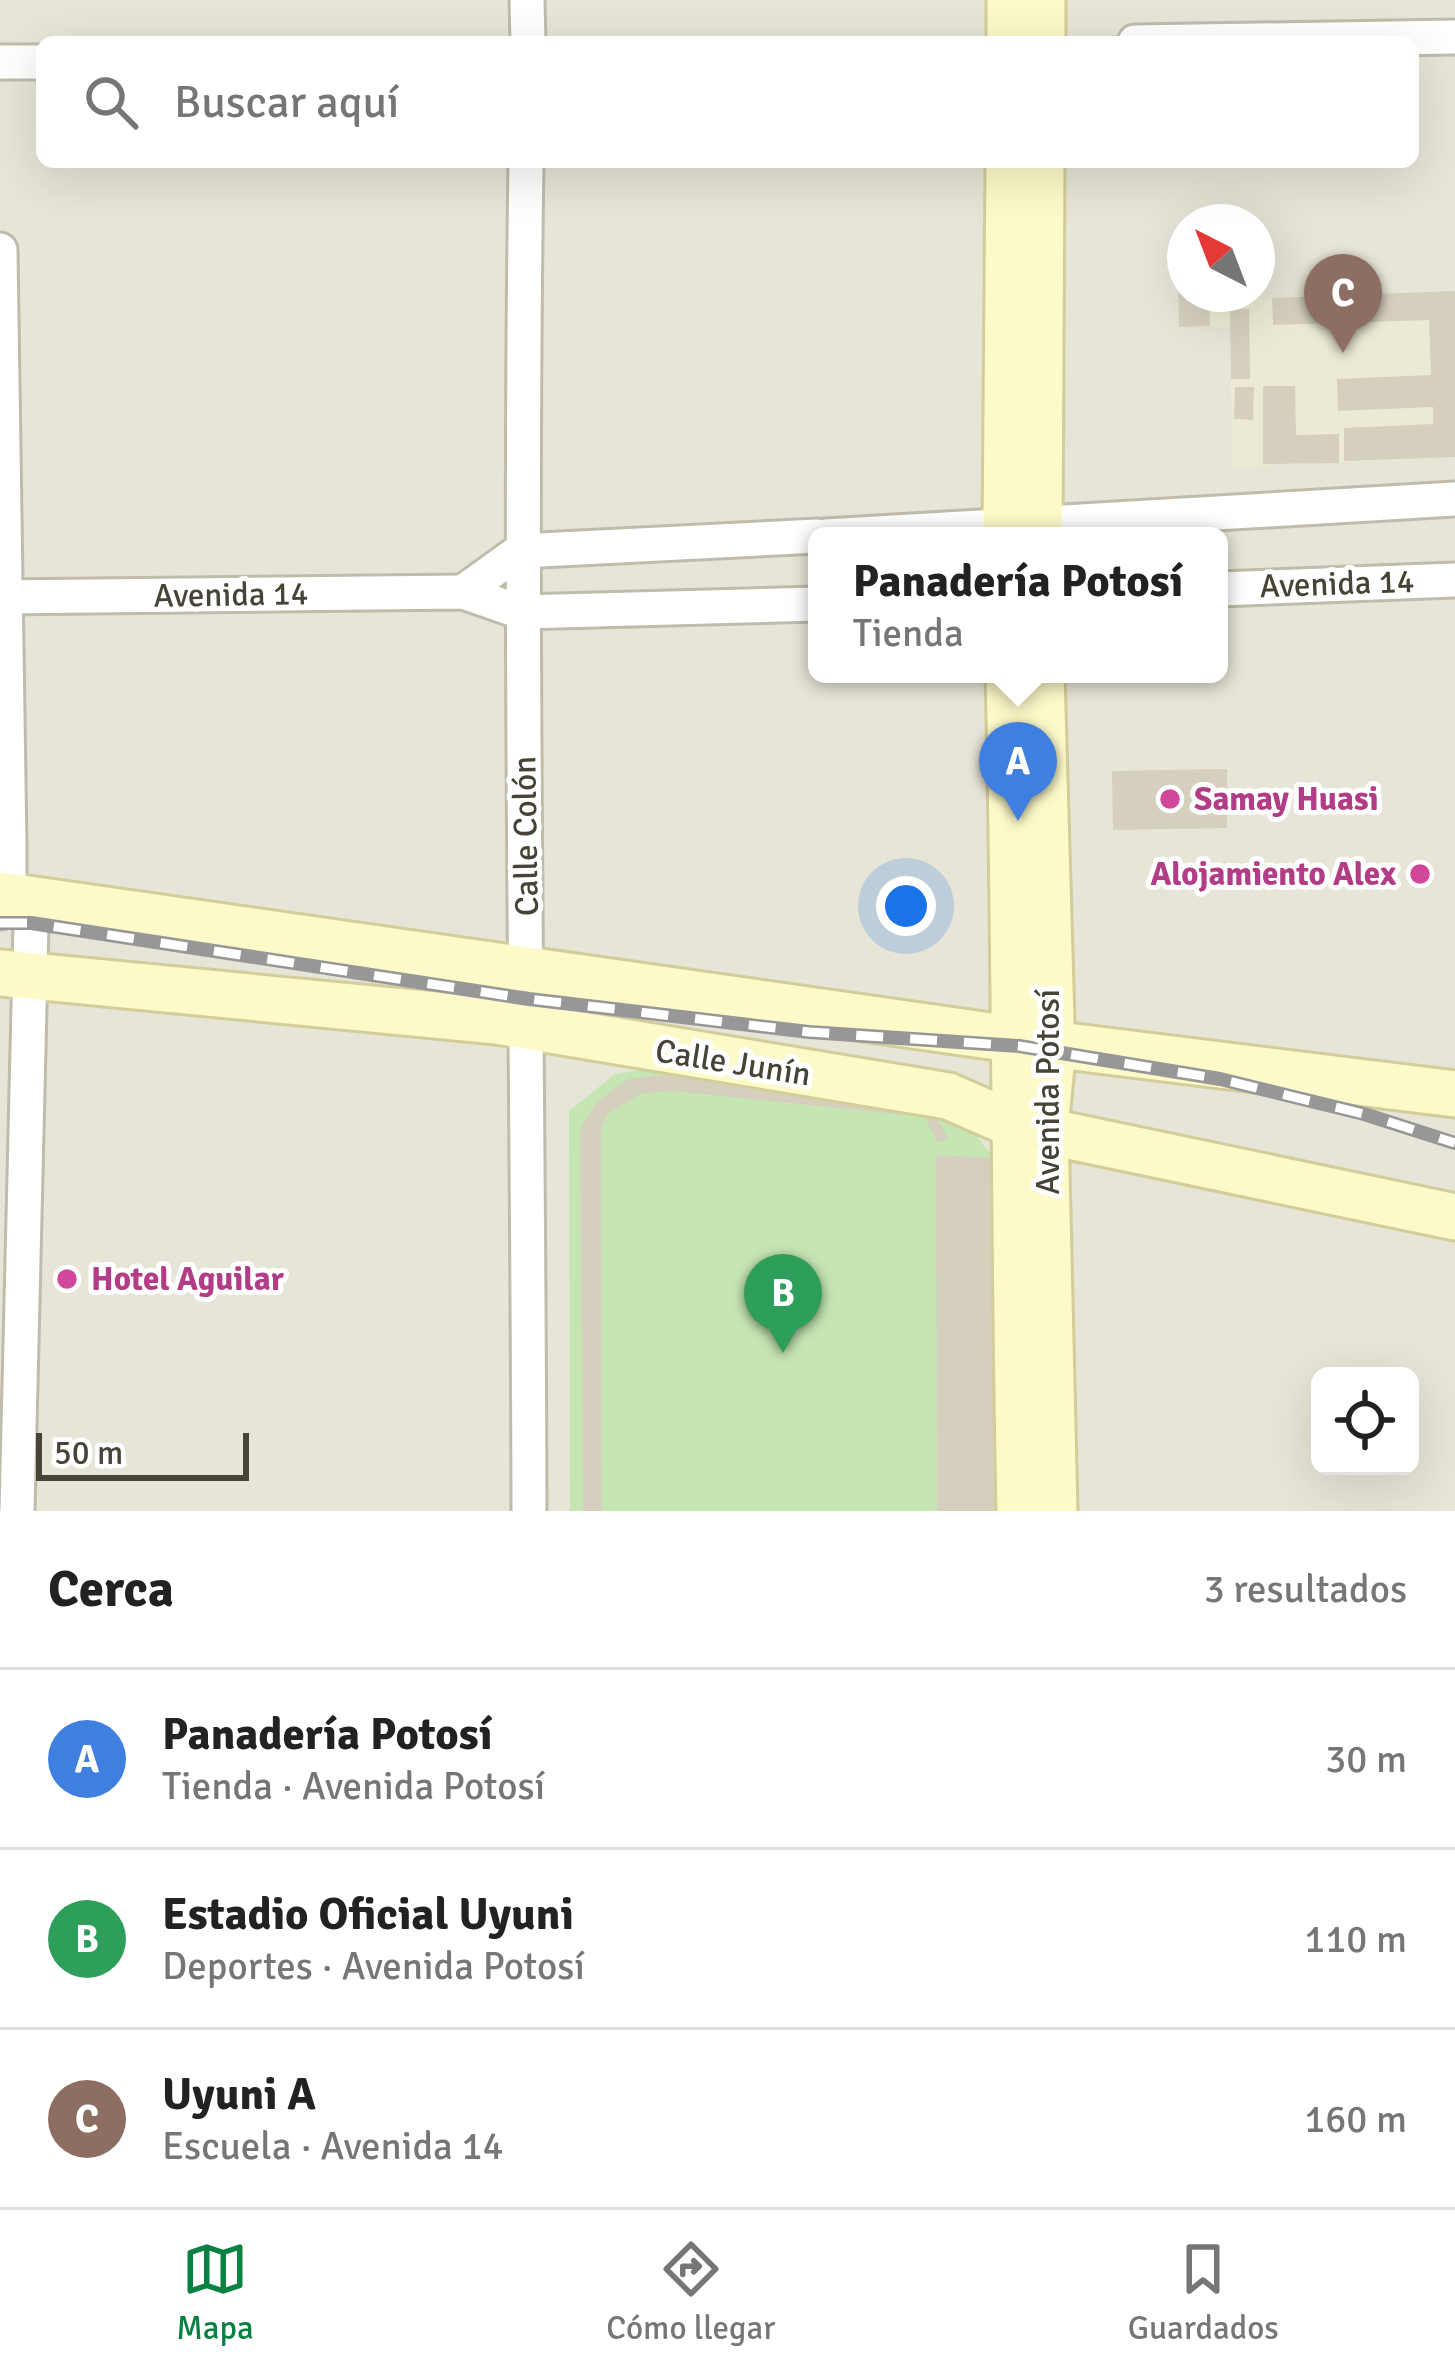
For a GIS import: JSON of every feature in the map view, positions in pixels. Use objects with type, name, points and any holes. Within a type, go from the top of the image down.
[{"type":"street","points":[[527,0],[528,36]]},
{"type":"street","points":[[1010,0],[1010,36]]},
{"type":"street","points":[[1042,0],[1042,36]]},
{"type":"street","points":[[1419,38],[1455,37]]},
{"type":"street","points":[[0,62],[36,62]]},
{"type":"street","name":"Calle Colón","points":[[526,168],[520,551],[530,972],[529,1511]]},
{"type":"street","points":[[1009,168],[1023,527]]},
{"type":"street","points":[[1023,527],[1041,168]]},
{"type":"street","points":[[0,250],[3,902],[31,923],[13,975],[17,1511]]},
{"type":"street","points":[[1065,527],[1455,499]]},
{"type":"street","points":[[463,592],[520,551],[808,536]]},
{"type":"street","name":"Avenida 14","points":[[1228,589],[1455,580]]},
{"type":"street","name":"Avenida 14","points":[[3,597],[463,592],[521,612],[808,604]]},
{"type":"street","name":"Avenida Potosí","points":[[1010,683],[1034,1040]]},
{"type":"street","name":"Avenida Potosí","points":[[1020,1511],[1041,683]]},
{"type":"street","name":"Calle Junín","points":[[3,902],[1455,1094]]},
{"type":"street","name":"Calle Junín","points":[[13,975],[497,1021],[528,1030],[948,1096],[1028,1126],[1455,1217]]},
{"type":"street","name":"Avenida Potosí","points":[[1028,1126],[1054,1511]]},
{"type":"shaded area","points":[[0,0],[1455,0],[1455,1511],[0,1511]]},
{"type":"shaded area","points":[[1455,291],[1455,457],[1232,467],[1230,327],[1179,327],[1179,312],[1275,312],[1275,298]]},
{"type":"green space","points":[[639,1070],[928,1099],[973,1131],[994,1158],[999,1511],[570,1511],[569,1111],[615,1074]]},
{"type":"building","points":[[1455,291],[1455,457],[1344,461],[1344,428],[1433,424],[1433,407],[1338,411],[1337,379],[1431,375],[1429,320],[1273,325],[1275,298]]},
{"type":"building","points":[[1179,312],[1210,312],[1210,326],[1179,327]]},
{"type":"building","points":[[1230,312],[1249,312],[1250,379],[1231,379]]},
{"type":"building","points":[[1263,386],[1295,386],[1296,435],[1339,434],[1339,463],[1263,464]]},
{"type":"building","points":[[1235,387],[1254,387],[1253,420],[1234,419]]},
{"type":"building","name":"Samay Huasi","points":[[1227,769],[1227,828],[1113,830],[1112,771]]},
{"type":"building","points":[[673,1073],[928,1099],[948,1139],[937,1142],[925,1118],[915,1116],[672,1091],[640,1094],[608,1114],[601,1128],[602,1511],[583,1511],[580,1129],[597,1102],[628,1079]]},
{"type":"building","points":[[936,1155],[994,1158],[999,1511],[937,1511]]},
{"type":"railway","points":[[0,923],[31,923],[529,999],[809,1032],[1019,1046],[1220,1079],[1364,1114],[1455,1143]]},
{"type":"place","name":"Uyuni A","points":[[1343,353]]},
{"type":"place","name":"Samay Huasi","points":[[1170,799]]},
{"type":"place","name":"Panadería Potosí","points":[[1018,821]]},
{"type":"place","name":"Alojamiento Alex","points":[[1420,874]]},
{"type":"place","name":"Hotel Aguilar","points":[[67,1279]]},
{"type":"place","name":"Estadio Oficial Uyuni","points":[[783,1353]]}]
